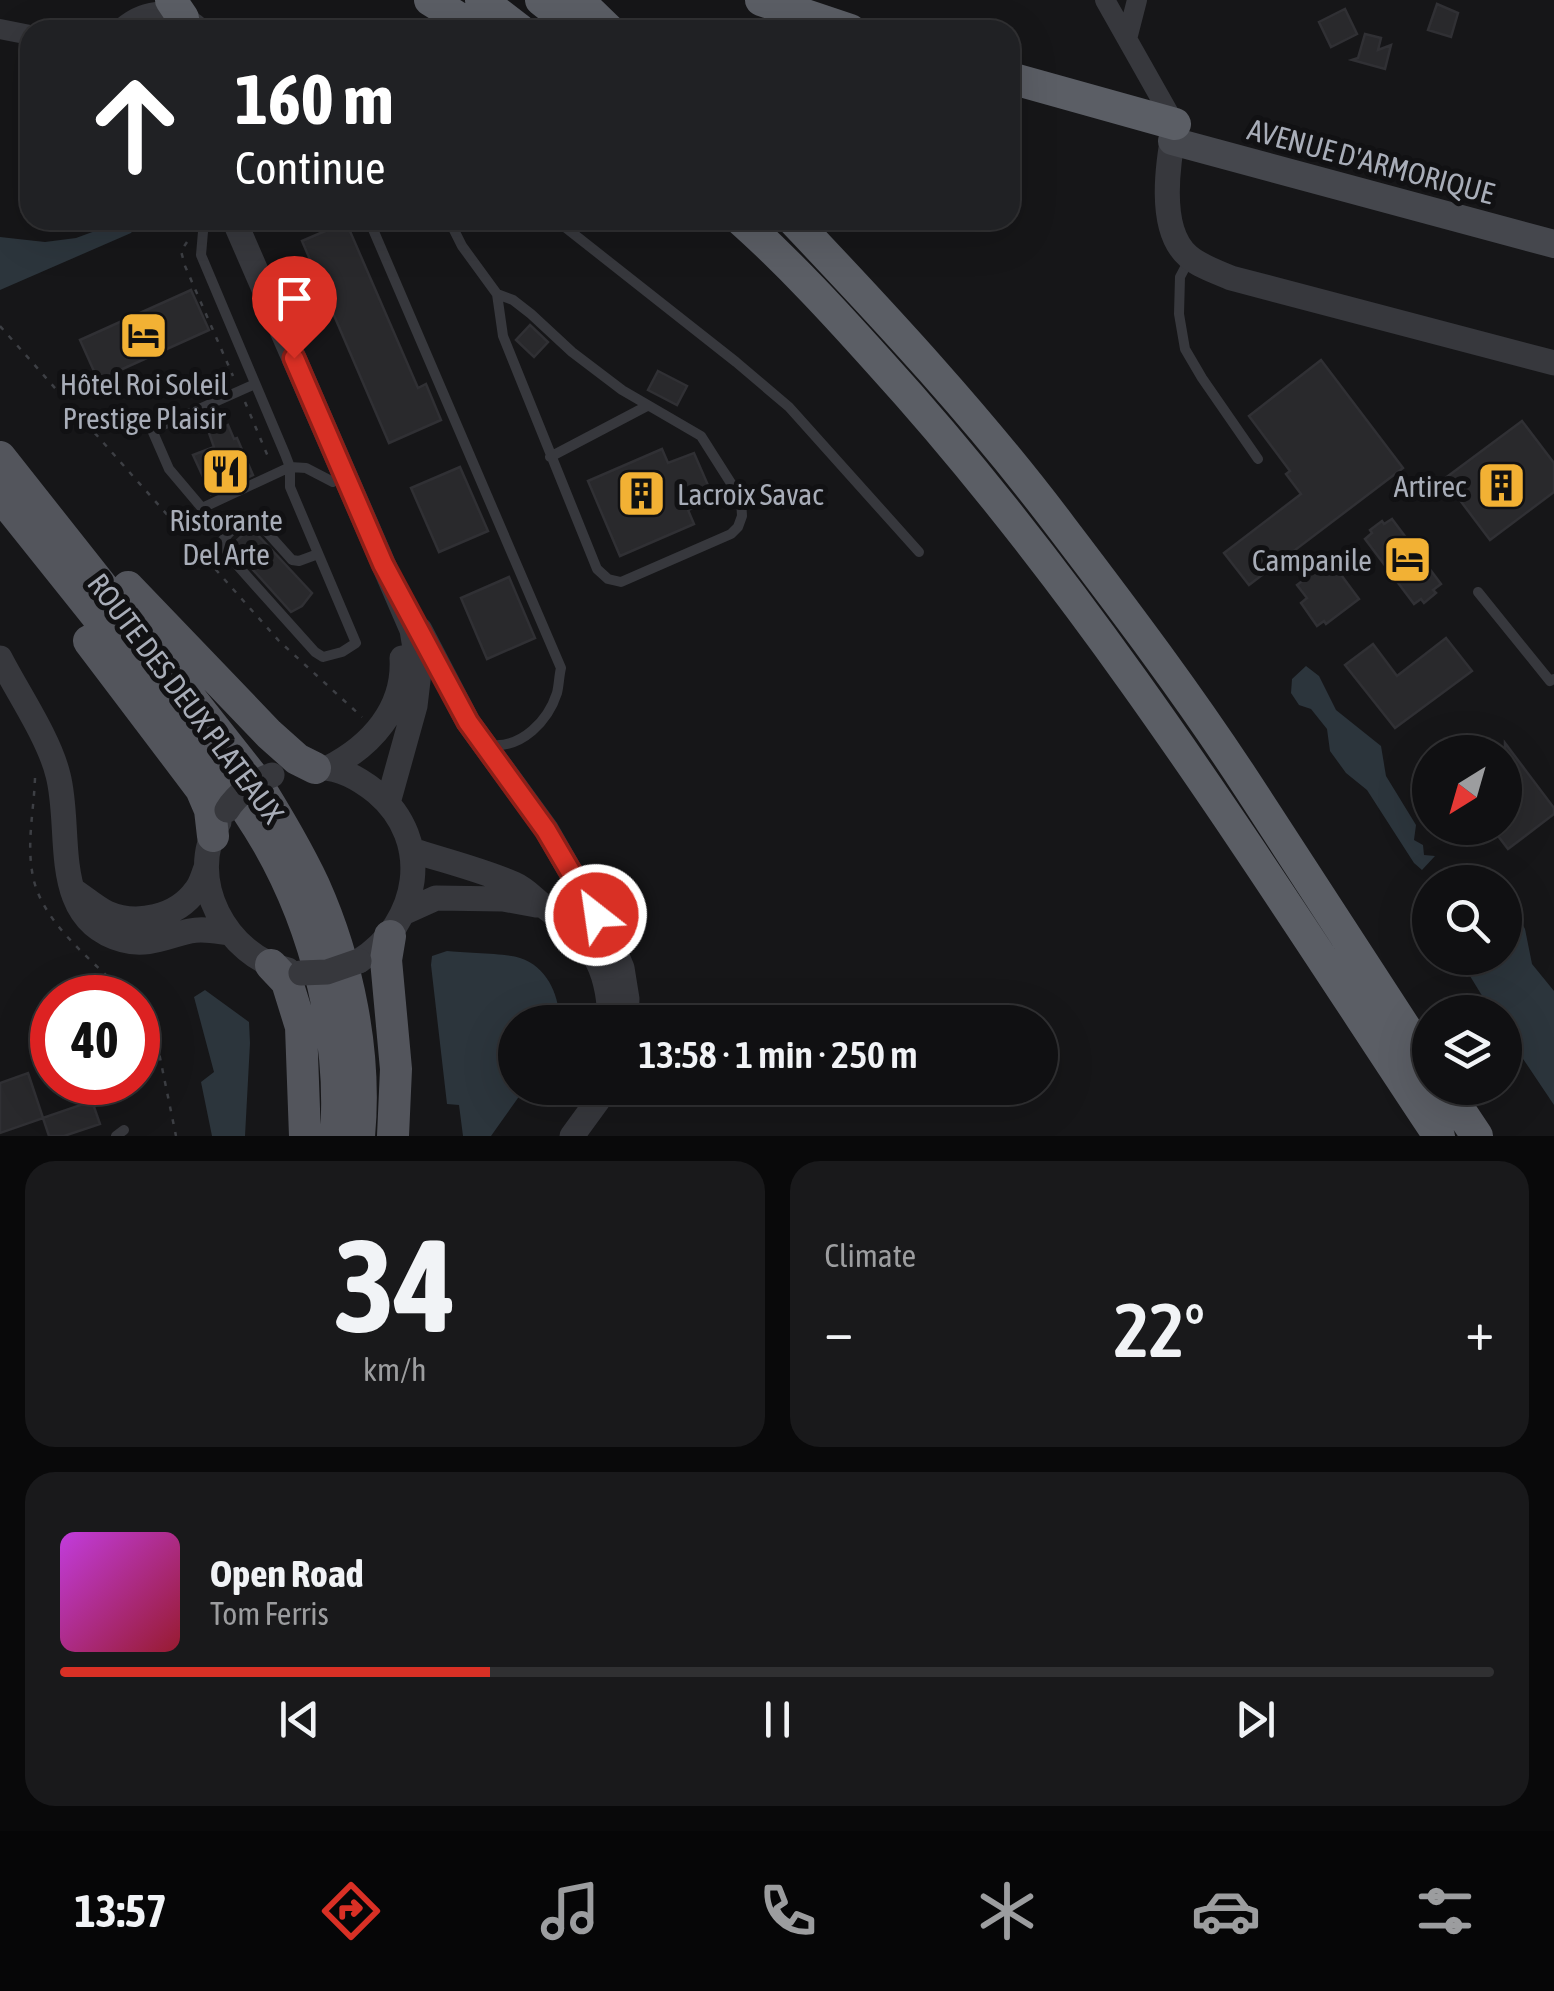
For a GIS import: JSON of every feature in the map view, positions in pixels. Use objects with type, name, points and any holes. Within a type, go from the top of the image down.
[{"type":"highway","points":[[430,0],[462,20]]},
{"type":"highway","points":[[438,0],[465,20]]},
{"type":"highway","points":[[481,0],[507,20]]},
{"type":"highway","points":[[541,0],[566,20]]},
{"type":"highway","points":[[578,0],[599,20]]},
{"type":"highway","points":[[762,0],[821,20]]},
{"type":"highway","points":[[1020,81],[1173,132]]},
{"type":"highway","points":[[727,230],[791,290],[822,299]]},
{"type":"highway","points":[[752,230],[822,299],[938,427],[1033,546],[1218,801],[1439,1136]]},
{"type":"highway","points":[[802,230],[964,407],[1060,524],[1248,784],[1412,1038]]},
{"type":"highway","points":[[1455,1105],[1476,1136]]},
{"type":"main road","name":"AVENUE D'ARMORIQUE","points":[[1173,132],[1554,229]]},
{"type":"main road","name":"AVENUE D'ARMORIQUE","points":[[1173,132],[1554,244]]},
{"type":"main road","points":[[0,438],[140,601],[269,734],[297,759],[321,768]]},
{"type":"main road","name":"ROUTE DES DEUX PLATEAUX","points":[[0,457],[253,777],[286,830],[315,888],[352,1007],[359,1064],[359,1136]]},
{"type":"main road","name":"ROUTE DES DEUX PLATEAUX","points":[[0,495],[200,746],[269,845],[298,906],[325,994],[335,1062],[336,1136]]},
{"type":"main road","points":[[0,521],[201,789],[216,837]]},
{"type":"main road","points":[[393,1136],[396,1068],[386,960],[397,924]]},
{"type":"main road","points":[[286,969],[301,1027],[305,1136]]},
{"type":"street","points":[[1105,0],[1173,132],[1167,191],[1171,230],[1190,259],[1231,278],[1554,362]]},
{"type":"street","points":[[1127,39],[1137,0]]},
{"type":"street","points":[[135,20],[153,14],[184,16]]},
{"type":"street","points":[[226,230],[389,604],[401,643],[403,668],[390,716],[352,756],[321,768]]},
{"type":"street","points":[[238,230],[412,630],[419,672],[415,706],[388,802]]},
{"type":"street","points":[[383,564],[468,722],[546,830],[612,944],[622,968],[626,1005]]},
{"type":"street","points":[[0,658],[58,773],[68,870],[82,916],[123,940],[153,942],[205,930],[228,933]]},
{"type":"street","points":[[73,890],[106,912],[127,919],[142,920],[172,911],[198,889],[232,801],[260,779],[293,768],[321,768],[361,780],[388,802],[406,833],[413,884],[397,924]]},
{"type":"street","points":[[216,837],[211,900],[228,933],[252,956],[286,969],[328,972],[359,961],[375,951],[397,924],[436,898],[503,899],[545,907]]},
{"type":"street","points":[[411,850],[517,885],[567,922],[586,942],[602,970],[610,1005]]},
{"type":"street","points":[[555,1136],[576,1105]]},
{"type":"street","points":[[572,1136],[595,1105]]},
{"type":"lane","points":[[203,230],[200,255],[290,467],[290,487],[356,643],[324,657],[315,652],[229,556],[222,541],[244,521],[258,522],[292,560],[318,554]]},
{"type":"lane","points":[[373,230],[561,668],[556,694],[534,729],[520,741],[500,746],[485,744]]},
{"type":"lane","points":[[454,230],[497,294],[503,336],[597,569],[608,579],[621,582],[738,528],[741,499],[701,436],[647,406],[572,352],[531,314],[497,294]]},
{"type":"lane","points":[[569,230],[789,408],[919,552]]},
{"type":"lane","points":[[1190,259],[1180,278],[1179,314],[1185,349],[1258,459]]},
{"type":"lane","points":[[255,384],[152,430],[170,468],[202,508],[290,467],[306,468],[334,482]]},
{"type":"lane","points":[[550,456],[647,406]]},
{"type":"lane","points":[[1478,592],[1553,682]]},
{"type":"path","points":[[186,244],[181,251],[185,266],[276,474]]},
{"type":"path","points":[[0,326],[279,641],[378,732]]},
{"type":"path","points":[[160,1058],[176,1136]]},
{"type":"shaded area","points":[[98,230],[133,230],[0,290],[0,237],[45,242]]},
{"type":"shaded area","points":[[1306,666],[1319,676],[1336,710],[1381,746],[1386,776],[1412,818],[1412,845],[1423,845],[1424,855],[1435,856],[1427,865],[1414,863],[1367,790],[1346,773],[1330,751],[1327,729],[1311,709],[1299,705],[1291,693],[1292,679]]},
{"type":"shaded area","points":[[1522,923],[1532,964],[1554,991],[1554,1105],[1522,1057],[1522,995],[1482,995],[1469,975],[1522,975]]},
{"type":"shaded area","points":[[447,951],[520,958],[545,975],[557,1002],[557,1005],[498,1005],[498,1105],[513,1105],[491,1136],[463,1136],[459,1105],[447,1104],[432,956]]},
{"type":"shaded area","points":[[205,990],[249,1022],[245,1136],[212,1136],[201,1082],[214,1072],[194,997]]},
{"type":"building","points":[[1437,4],[1458,13],[1451,37],[1428,30]]},
{"type":"building","points":[[1345,9],[1357,34],[1331,47],[1319,22]]},
{"type":"building","points":[[1365,34],[1381,38],[1378,50],[1391,45],[1385,69],[1352,60],[1358,58]]},
{"type":"building","points":[[327,230],[349,230],[418,388],[426,384],[441,420],[389,443],[302,241]]},
{"type":"building","name":"Hôtel Roi Soleil Prestige Plaisir","points":[[191,290],[209,330],[98,380],[80,340]]},
{"type":"building","points":[[530,325],[548,342],[534,357],[516,340]]},
{"type":"building","points":[[1321,360],[1403,468],[1249,585],[1224,553],[1301,494],[1286,474],[1290,471],[1249,416]]},
{"type":"building","points":[[658,371],[687,386],[677,405],[648,390]]},
{"type":"building","name":"Artirec","points":[[1522,421],[1554,463],[1554,492],[1490,540],[1444,479]]},
{"type":"building","points":[[228,425],[253,475],[211,494],[193,455],[214,447],[209,433]]},
{"type":"building","name":"Lacroix Savac","points":[[662,449],[668,463],[694,453],[714,499],[688,510],[694,524],[620,556],[588,481]]},
{"type":"building","points":[[460,467],[488,531],[439,552],[411,488]]},
{"type":"building","points":[[1392,519],[1441,584],[1424,603],[1421,599],[1414,604],[1365,539],[1382,521],[1384,524]]},
{"type":"building","points":[[247,531],[254,531],[312,593],[302,606],[291,612],[236,551],[233,544]]},
{"type":"building","points":[[1330,560],[1359,599],[1326,624],[1324,621],[1317,626],[1301,603],[1307,598],[1297,585]]},
{"type":"building","points":[[509,577],[535,638],[487,659],[461,598]]},
{"type":"building","points":[[1446,638],[1472,671],[1395,728],[1345,665],[1373,644],[1397,676]]},
{"type":"building","points":[[1522,766],[1554,808],[1554,814],[1522,838]]},
{"type":"building","points":[[28,1073],[30,1105],[39,1105],[43,1118],[0,1133],[0,1083]]},
{"type":"building","points":[[80,1105],[93,1105],[100,1124],[64,1136],[49,1136],[43,1118]]},
{"type":"place","name":"Hôtel Roi Soleil Prestige Plaisir","points":[[144,335]]},
{"type":"place","name":"Ristorante Del Arte","points":[[226,471]]},
{"type":"place","name":"Artirec","points":[[1501,486]]},
{"type":"place","name":"Lacroix Savac","points":[[642,494]]},
{"type":"place","name":"Campanile","points":[[1407,560]]},
{"type":"route","points":[[294,358],[383,564],[468,722],[546,830],[596,915]]}]
